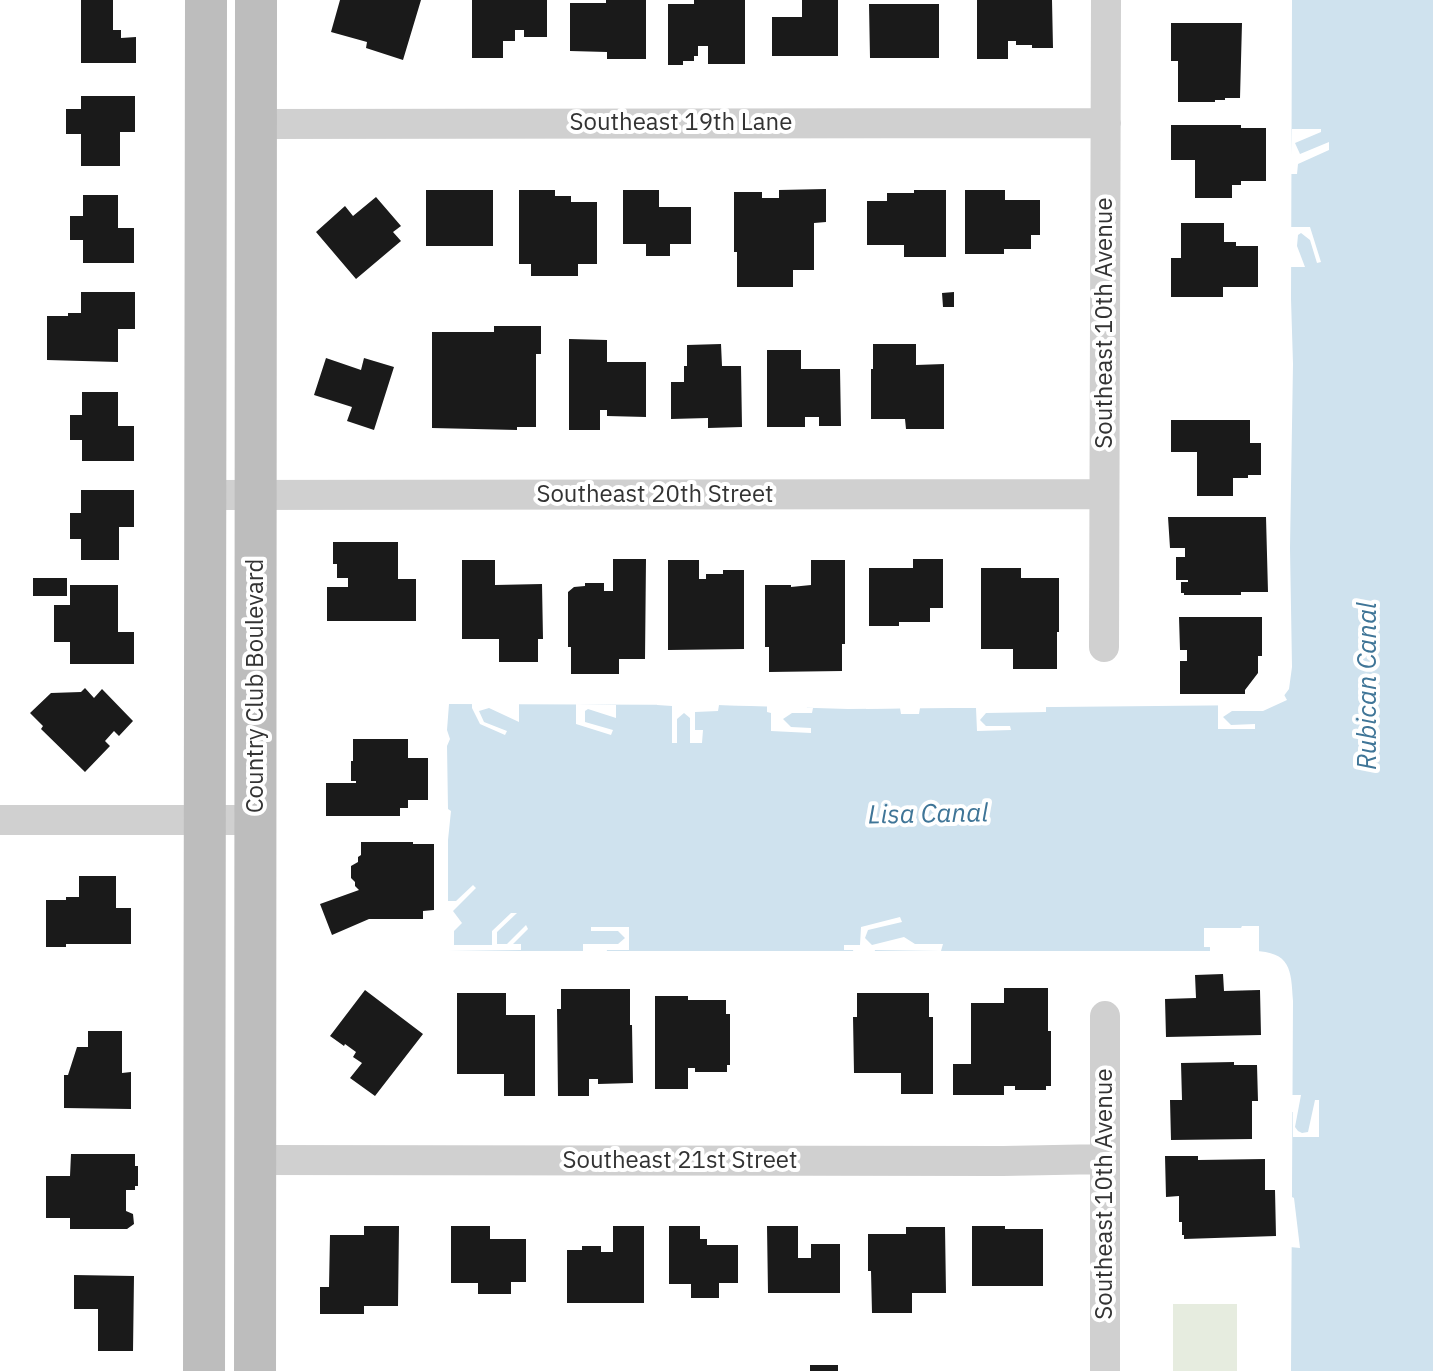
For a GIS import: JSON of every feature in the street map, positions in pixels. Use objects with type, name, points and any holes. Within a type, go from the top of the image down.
[{"type":"main road","points":[[204,1371],[206,0]]},
{"type":"main road","name":"Country Club Boulevard","points":[[255,1371],[256,0]]},
{"type":"street","name":"Southeast 10th Avenue","points":[[1104,647],[1106,0]]},
{"type":"street","name":"Southeast 19th Lane","points":[[256,124],[1106,123]]},
{"type":"street","name":"Southeast 20th Street","points":[[206,495],[1104,494]]},
{"type":"street","points":[[0,820],[256,820]]},
{"type":"street","name":"Southeast 10th Avenue","points":[[1105,1016],[1105,1371]]},
{"type":"street","name":"Southeast 21st Street","points":[[256,1160],[1105,1159]]},
{"type":"shaded area","points":[[1173,1304],[1237,1304],[1237,1371],[1173,1371]]},
{"type":"water","points":[[1292,0],[1433,0],[1433,1371],[1291,1371],[1293,1001],[1289,971],[1282,959],[1275,955],[1253,951],[448,951],[451,811],[448,809],[449,704],[848,709],[1260,705],[1283,697],[1289,689],[1292,667]]},
{"type":"pier","points":[[1292,129],[1321,129],[1321,132],[1295,143],[1300,154],[1329,142],[1329,150],[1298,164],[1297,174],[1287,174],[1287,156],[1291,155]]},
{"type":"pier","points":[[1291,227],[1310,227],[1321,262],[1317,263],[1310,240],[1301,233],[1297,246],[1305,267],[1287,267]]},
{"type":"pier","points":[[1282,691],[1287,700],[1263,711],[1232,711],[1223,717],[1231,725],[1255,724],[1255,729],[1218,729],[1218,705],[1260,705],[1258,701],[1269,700]]},
{"type":"pier","points":[[493,700],[519,700],[519,722],[489,708],[479,711],[484,722],[507,731],[505,735],[480,724],[472,708],[472,704],[493,704]]},
{"type":"pier","points":[[657,701],[806,704],[807,708],[813,708],[812,713],[792,713],[783,719],[791,727],[811,728],[811,733],[771,731],[771,713],[767,712],[767,706],[719,705],[718,711],[695,712],[695,730],[703,730],[702,743],[690,743],[690,718],[684,713],[677,719],[677,743],[672,743],[672,706],[657,705]]},
{"type":"pier","points":[[1074,701],[1074,705],[1046,706],[1046,712],[986,713],[980,720],[986,726],[1010,726],[1011,730],[977,731],[976,708],[920,708],[919,714],[901,714],[900,708],[866,709],[866,705]]},
{"type":"pier","points":[[576,704],[616,705],[616,718],[588,709],[585,711],[585,722],[613,730],[611,735],[576,724]]},
{"type":"pier","points":[[473,885],[476,888],[453,911],[462,923],[454,931],[454,945],[492,945],[492,931],[511,913],[517,913],[497,932],[497,944],[507,944],[526,925],[528,929],[513,944],[521,944],[521,950],[448,951],[448,901],[456,901]]},
{"type":"pier","points":[[900,917],[902,922],[868,930],[865,938],[872,945],[904,937],[915,944],[943,944],[941,951],[875,950],[874,954],[854,954],[853,950],[844,950],[844,945],[860,945],[861,927]]},
{"type":"pier","points":[[1259,926],[1259,955],[1210,951],[1210,947],[1204,947],[1204,928]]},
{"type":"pier","points":[[591,927],[629,927],[629,950],[583,954],[583,944],[618,944],[625,938],[618,931],[591,931]]},
{"type":"pier","points":[[1288,1095],[1301,1095],[1295,1127],[1302,1133],[1308,1132],[1315,1100],[1319,1100],[1319,1137],[1293,1137],[1293,1112],[1289,1112]]},
{"type":"pier","points":[[1288,1173],[1292,1174],[1292,1197],[1300,1248],[1290,1247]]},
{"type":"building","points":[[81,0],[113,0],[113,30],[121,30],[121,38],[136,37],[136,63],[81,63]]},
{"type":"building","points":[[340,0],[421,0],[403,60],[366,48],[367,42],[331,32]]},
{"type":"building","points":[[472,0],[547,0],[547,37],[524,37],[524,30],[515,30],[515,41],[503,41],[503,58],[472,58]]},
{"type":"building","points":[[606,0],[646,0],[646,59],[607,59],[607,52],[570,51],[570,3],[606,3]]},
{"type":"building","points":[[694,0],[745,0],[745,64],[708,64],[708,46],[698,46],[698,56],[694,56],[694,61],[668,65],[668,4],[694,4]]},
{"type":"building","points":[[802,0],[838,0],[838,56],[772,56],[772,17],[802,17]]},
{"type":"building","points":[[977,0],[1052,0],[1053,48],[1032,48],[1032,45],[1016,45],[1016,41],[1008,41],[1008,59],[977,59]]},
{"type":"building","points":[[869,4],[939,4],[939,58],[870,58]]},
{"type":"building","points":[[1171,23],[1242,23],[1240,98],[1178,102],[1178,61],[1171,61]]},
{"type":"building","points":[[81,96],[135,96],[135,132],[120,132],[120,166],[81,166],[81,134],[66,134],[66,109],[81,109]]},
{"type":"building","points":[[1171,125],[1266,128],[1266,181],[1241,181],[1241,185],[1232,185],[1232,198],[1195,198],[1195,160],[1171,160]]},
{"type":"building","points":[[826,189],[826,222],[814,223],[814,270],[793,270],[793,287],[737,287],[734,192],[762,192],[762,198],[779,198],[779,190]]},
{"type":"building","points":[[426,190],[493,190],[493,246],[426,246]]},
{"type":"building","points":[[519,190],[555,190],[555,196],[571,196],[571,202],[597,202],[597,264],[578,264],[578,276],[531,276],[531,264],[519,264]]},
{"type":"building","points":[[623,190],[659,190],[659,207],[691,207],[691,244],[670,244],[670,256],[646,256],[646,244],[623,244]]},
{"type":"building","points":[[914,190],[946,190],[946,257],[904,257],[904,245],[867,245],[867,201],[887,201],[887,193],[914,193]]},
{"type":"building","points":[[965,190],[1005,190],[1005,200],[1040,200],[1040,235],[1031,235],[1031,249],[1004,249],[1004,254],[965,254]]},
{"type":"building","points":[[83,195],[118,195],[118,228],[134,228],[134,263],[83,263],[83,240],[70,240],[70,216],[83,216]]},
{"type":"building","points":[[376,197],[401,226],[393,232],[401,241],[356,279],[316,232],[345,206],[353,216]]},
{"type":"building","points":[[1181,223],[1224,223],[1224,242],[1236,242],[1236,246],[1258,246],[1258,287],[1223,287],[1223,297],[1171,297],[1171,258],[1181,258]]},
{"type":"building","points":[[81,292],[135,292],[135,329],[118,329],[118,362],[47,360],[47,316],[81,313]]},
{"type":"building","points":[[954,292],[954,307],[943,307],[942,293]]},
{"type":"building","points":[[494,326],[541,326],[541,354],[536,354],[536,427],[517,427],[517,430],[432,428],[432,332],[494,332]]},
{"type":"building","points":[[569,339],[607,340],[607,362],[646,362],[646,417],[607,416],[607,410],[600,410],[600,430],[569,430]]},
{"type":"building","points":[[721,344],[722,366],[741,366],[742,427],[708,428],[708,418],[671,419],[671,382],[684,382],[687,345]]},
{"type":"building","points":[[873,344],[916,344],[916,365],[944,364],[944,429],[906,429],[905,419],[871,419]]},
{"type":"building","points":[[767,350],[801,350],[801,369],[840,369],[841,426],[819,426],[819,417],[805,417],[805,427],[767,427]]},
{"type":"building","points":[[326,358],[361,370],[364,358],[394,367],[374,430],[347,421],[352,407],[314,395]]},
{"type":"building","points":[[82,392],[118,392],[118,426],[134,426],[134,461],[82,461],[82,440],[70,440],[70,415],[82,415]]},
{"type":"building","points":[[1171,420],[1250,420],[1250,443],[1261,443],[1261,475],[1233,478],[1233,496],[1197,496],[1197,452],[1171,452]]},
{"type":"building","points":[[81,490],[134,490],[134,527],[119,527],[119,560],[81,560],[81,539],[70,539],[70,513],[81,513]]},
{"type":"building","points":[[1168,517],[1266,517],[1268,592],[1241,592],[1241,595],[1181,593],[1181,582],[1188,580],[1176,580],[1176,557],[1185,557],[1185,548],[1170,548]]},
{"type":"building","points":[[333,542],[398,542],[398,579],[416,579],[416,621],[327,621],[327,587],[348,587],[348,578],[337,578],[337,564],[333,564]]},
{"type":"building","points":[[613,559],[646,559],[645,659],[619,659],[619,674],[571,674],[568,592],[574,587],[585,586],[585,583],[604,583],[604,591],[613,591]]},
{"type":"building","points":[[913,559],[943,559],[943,608],[930,608],[930,622],[869,626],[869,568],[913,568]]},
{"type":"building","points":[[462,560],[495,560],[495,585],[542,584],[543,639],[538,639],[538,662],[499,662],[499,639],[462,639]]},
{"type":"building","points":[[668,560],[699,560],[699,579],[706,579],[706,574],[723,574],[723,570],[744,570],[744,649],[668,650]]},
{"type":"building","points":[[811,560],[845,560],[842,671],[769,672],[769,647],[765,647],[765,585],[811,585]]},
{"type":"building","points":[[981,568],[1021,568],[1021,578],[1059,578],[1057,669],[1013,669],[1013,649],[981,649]]},
{"type":"building","points":[[33,578],[67,578],[67,596],[33,596]]},
{"type":"building","points":[[70,585],[118,585],[118,632],[134,632],[134,664],[70,664],[70,642],[54,642],[54,605],[70,605]]},
{"type":"building","points":[[1179,617],[1262,617],[1262,656],[1258,656],[1258,673],[1245,694],[1180,694],[1180,661],[1187,661],[1187,650],[1180,650]]},
{"type":"building","points":[[85,688],[94,698],[102,689],[133,721],[119,736],[114,731],[105,741],[110,746],[85,772],[41,729],[43,726],[30,713],[51,693],[81,692]]},
{"type":"building","points":[[353,739],[408,739],[408,758],[428,758],[428,800],[408,800],[408,808],[400,808],[400,816],[326,816],[326,783],[356,783],[351,781]]},
{"type":"building","points":[[361,842],[434,844],[434,910],[423,911],[423,919],[369,919],[332,935],[320,904],[359,890],[351,878],[351,866],[358,862],[361,855]]},
{"type":"building","points":[[79,876],[116,876],[116,908],[131,908],[131,944],[46,947],[46,900],[79,897]]},
{"type":"building","points":[[1223,974],[1224,991],[1260,990],[1261,1035],[1166,1037],[1165,999],[1196,998],[1195,975]]},
{"type":"building","points":[[1004,988],[1048,988],[1051,1086],[1046,1086],[1046,1090],[1015,1090],[1015,1086],[1004,1086],[1004,1095],[953,1095],[953,1064],[971,1064],[971,1003],[1004,1003]]},
{"type":"building","points":[[561,989],[630,989],[633,1083],[598,1084],[598,1079],[589,1079],[589,1096],[558,1096],[557,1009],[561,1009]]},
{"type":"building","points":[[365,990],[423,1034],[375,1096],[350,1078],[362,1063],[353,1057],[356,1052],[330,1036]]},
{"type":"building","points":[[457,993],[506,993],[506,1015],[535,1015],[535,1096],[504,1096],[504,1074],[457,1074]]},
{"type":"building","points":[[857,993],[929,993],[929,1017],[933,1017],[933,1094],[901,1094],[901,1073],[854,1073],[853,1017],[857,1017]]},
{"type":"building","points":[[655,996],[726,1000],[726,1014],[730,1014],[730,1065],[727,1065],[727,1072],[695,1072],[695,1068],[688,1068],[688,1089],[655,1089]]},
{"type":"building","points":[[88,1031],[122,1031],[122,1073],[131,1072],[131,1109],[64,1108],[64,1075],[68,1075],[77,1047],[88,1047]]},
{"type":"building","points":[[1234,1062],[1234,1065],[1257,1065],[1258,1101],[1252,1101],[1252,1139],[1171,1140],[1170,1100],[1182,1100],[1181,1063]]},
{"type":"building","points":[[71,1154],[135,1154],[138,1186],[135,1190],[126,1190],[126,1211],[133,1214],[134,1224],[127,1229],[70,1229],[70,1218],[46,1218],[46,1176],[70,1176]]},
{"type":"building","points":[[1165,1156],[1198,1156],[1198,1160],[1265,1159],[1265,1190],[1275,1190],[1276,1236],[1184,1239],[1182,1222],[1179,1222],[1179,1196],[1166,1197]]},
{"type":"building","points":[[364,1226],[399,1226],[398,1306],[364,1306],[364,1314],[320,1314],[320,1287],[329,1287],[330,1235],[364,1235]]},
{"type":"building","points":[[451,1226],[490,1226],[490,1239],[526,1239],[526,1282],[511,1282],[511,1294],[478,1294],[478,1283],[451,1283]]},
{"type":"building","points":[[613,1226],[644,1226],[644,1303],[567,1303],[567,1250],[601,1246],[601,1252],[613,1252]]},
{"type":"building","points":[[669,1226],[700,1226],[700,1239],[707,1239],[707,1245],[738,1245],[738,1283],[719,1283],[719,1298],[691,1298],[691,1284],[669,1284]]},
{"type":"building","points":[[767,1226],[798,1226],[798,1258],[811,1258],[811,1244],[840,1244],[840,1293],[768,1293]]},
{"type":"building","points":[[972,1226],[1043,1229],[1043,1286],[972,1286]]},
{"type":"building","points":[[906,1227],[945,1227],[946,1293],[912,1293],[912,1313],[872,1313],[868,1234],[906,1234]]},
{"type":"building","points":[[74,1275],[134,1276],[133,1351],[98,1351],[98,1309],[74,1309]]},
{"type":"building","points":[[810,1365],[838,1365],[838,1371],[810,1371]]},
{"type":"water label","name":"Rubican Canal","points":[[1368,686]]},
{"type":"water label","name":"Lisa Canal","points":[[928,815]]}]
